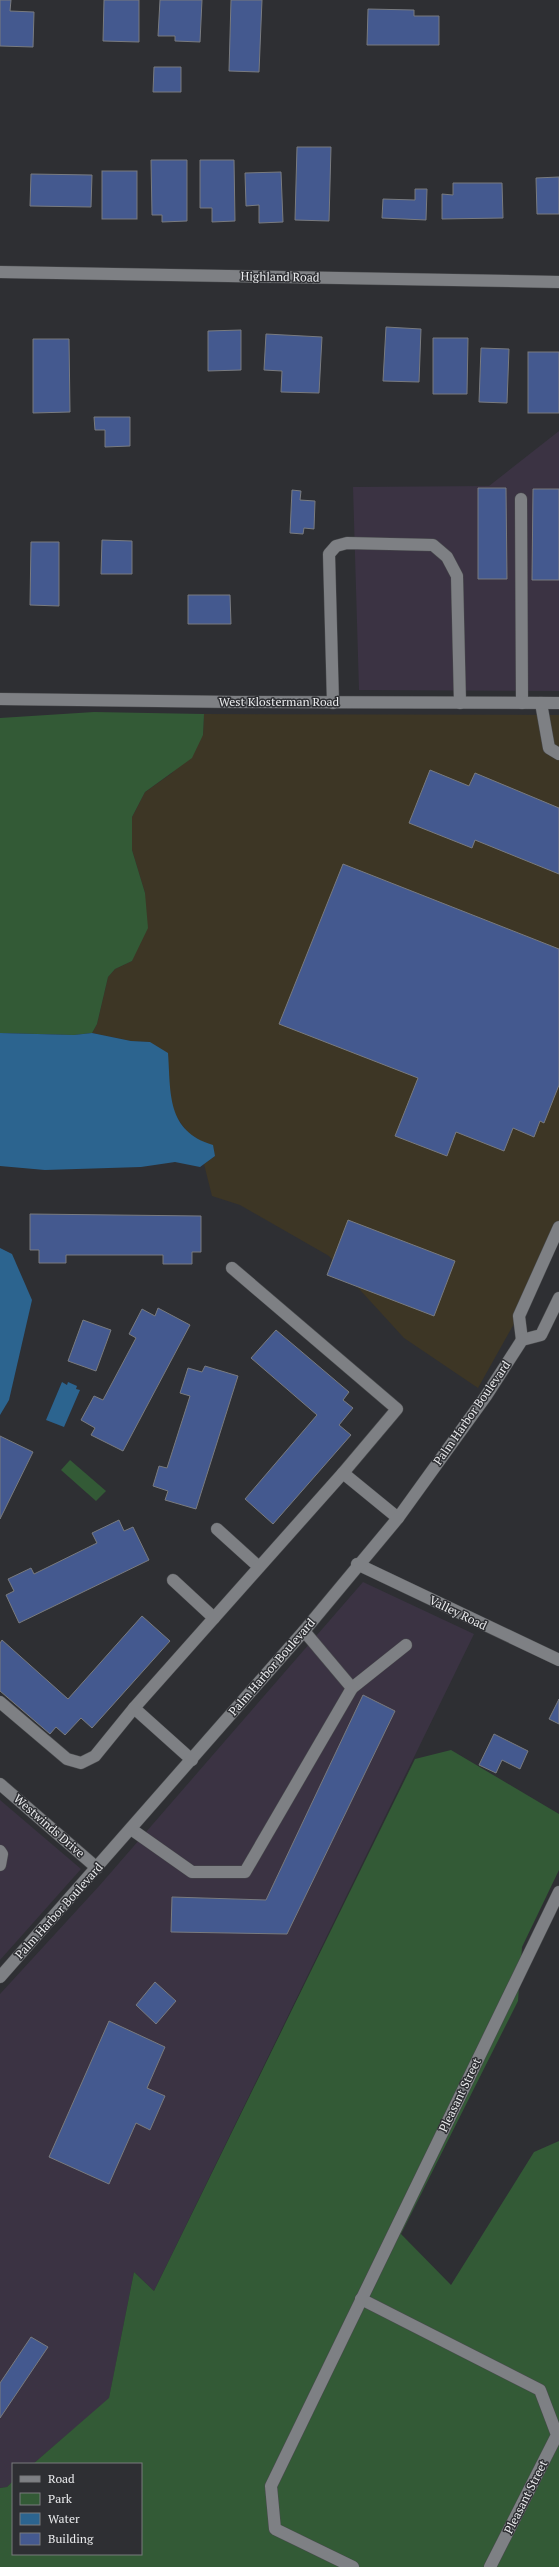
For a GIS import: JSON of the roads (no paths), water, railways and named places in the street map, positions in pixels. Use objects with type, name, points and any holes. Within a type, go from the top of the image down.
[{"type":"street","name":"Highland Road","points":[[0,272],[559,282]]},
{"type":"street","points":[[521,499],[522,703]]},
{"type":"street","points":[[332,702],[329,554],[336,546],[347,543],[433,545],[447,557],[457,576],[460,703]]},
{"type":"street","name":"West Klosterman Road","points":[[0,698],[559,703]]},
{"type":"street","points":[[541,703],[549,748],[559,754]]},
{"type":"street","points":[[559,1227],[519,1316],[522,1340],[541,1335],[559,1298]]},
{"type":"street","points":[[0,1702],[67,1759],[81,1763],[95,1756],[134,1708],[342,1473],[397,1408],[232,1268]]},
{"type":"street","name":"Palm Harbor Boulevard","points":[[1,1972],[98,1868],[304,1631],[357,1564],[398,1518],[486,1396],[522,1340]]},
{"type":"street","points":[[342,1473],[398,1518]]},
{"type":"street","points":[[217,1529],[259,1566]]},
{"type":"street","name":"Valley Road","points":[[357,1564],[559,1660]]},
{"type":"street","points":[[172,1580],[214,1618]]},
{"type":"street","points":[[304,1631],[352,1688]]},
{"type":"street","points":[[132,1829],[192,1872],[245,1872],[352,1688],[406,1645]]},
{"type":"street","points":[[134,1708],[192,1760]]},
{"type":"street","name":"Westwinds Drive","points":[[0,1784],[98,1868]]},
{"type":"street","points":[[0,1851],[2,1854],[0,1864]]},
{"type":"street","name":"Pleasant Street","points":[[353,2567],[275,2529],[271,2486],[559,1892]]},
{"type":"street","name":"Pleasant Street","points":[[361,2299],[540,2390],[557,2435],[490,2567]]},
{"type":"water","points":[[0,1033],[74,1035],[92,1033],[131,1041],[150,1042],[168,1053],[171,1096],[174,1109],[179,1120],[187,1130],[198,1139],[213,1145],[215,1156],[200,1167],[175,1162],[141,1167],[45,1170],[0,1166]]},
{"type":"water","points":[[0,1248],[12,1254],[32,1300],[9,1400],[0,1415]]},
{"type":"water","points":[[62,1382],[67,1385],[68,1382],[77,1386],[76,1389],[80,1390],[64,1427],[46,1420]]}]
